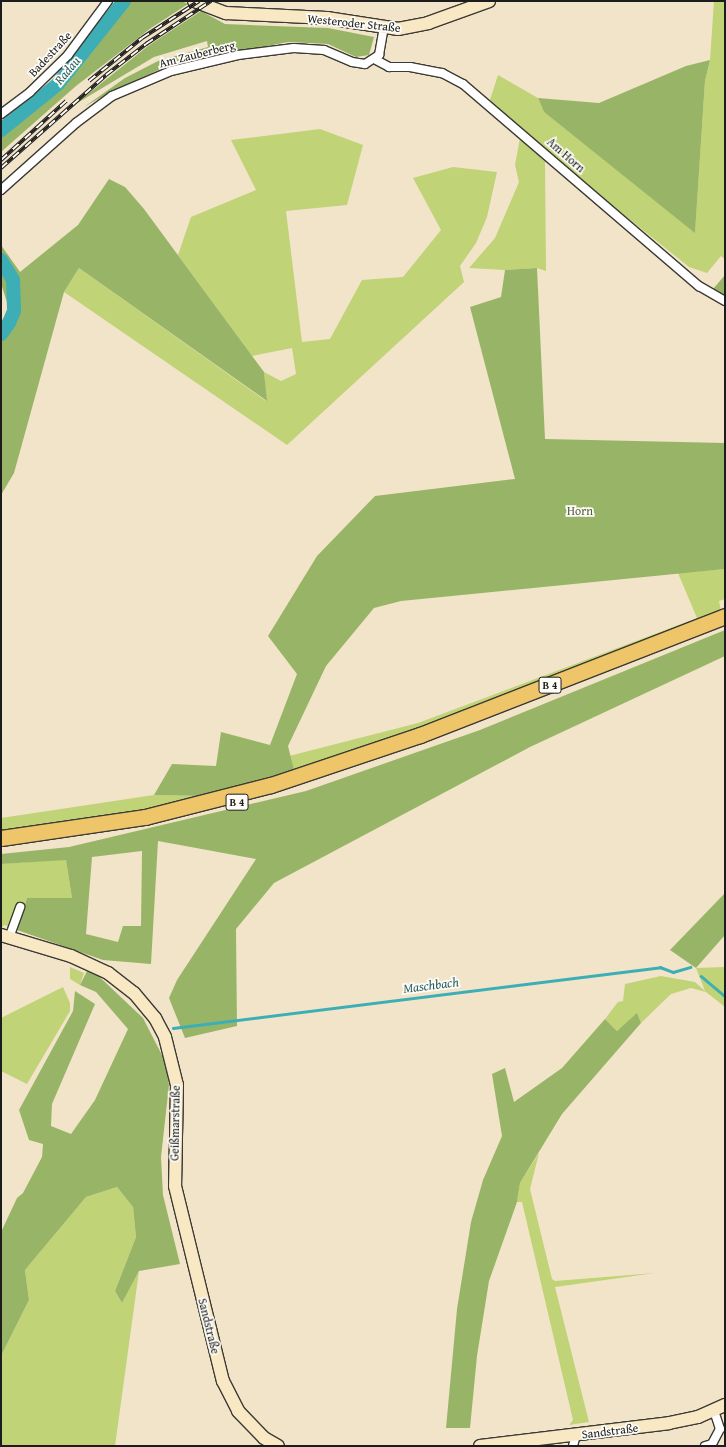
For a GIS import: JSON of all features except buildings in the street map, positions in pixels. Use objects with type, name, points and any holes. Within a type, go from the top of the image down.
[{"type":"highway","name":"B 4","points":[[67,834],[208,802],[333,765],[491,708],[725,616]]},
{"type":"highway","name":"B 4","points":[[1,846],[19,841],[189,815],[355,766],[467,726],[725,624]]},
{"type":"highway","name":"B 4","points":[[1,838],[19,841]]},
{"type":"street","name":"Badestraße","points":[[1,114],[30,92],[68,55],[108,1]]},
{"type":"street","name":"Westeroder Straße","points":[[194,1],[226,13],[327,18],[384,28],[413,28],[489,1]]},
{"type":"street","points":[[376,60],[381,49],[384,28]]},
{"type":"street","name":"Am Zauberberg","points":[[1,190],[76,123],[112,96],[171,71],[238,55],[294,48],[324,50],[359,64],[376,60]]},
{"type":"street","name":"Am Horn","points":[[376,60],[389,67],[410,67],[442,73],[463,84],[699,286],[725,301]]},
{"type":"street","name":"Geißmarstraße","points":[[20,907],[5,937],[71,956],[108,973],[134,993],[155,1018],[165,1037],[177,1086],[175,1186]]},
{"type":"street","name":"Sandstraße","points":[[175,1186],[223,1381],[238,1411],[262,1442],[278,1446]]},
{"type":"street","name":"Sandstraße","points":[[480,1446],[574,1440],[669,1423],[714,1411],[725,1405]]},
{"type":"street","points":[[705,1446],[712,1444],[720,1429],[714,1411]]},
{"type":"green space","points":[[118,1],[182,1],[188,4],[151,28],[76,86],[1,152],[1,126],[30,103],[66,70]]},
{"type":"green space","points":[[714,1],[725,1],[725,259],[721,256],[707,273],[689,267],[558,162],[490,100],[498,75],[538,98],[544,112],[695,232],[705,81],[710,60]]},
{"type":"green space","points":[[201,11],[225,24],[328,28],[374,37],[369,55],[356,57],[328,44],[288,42],[167,66],[105,95],[84,107],[125,78],[158,61],[208,47],[207,41],[154,57],[74,105],[148,46]]},
{"type":"green space","points":[[710,60],[705,81],[695,233],[544,112],[538,98],[599,103],[686,66]]},
{"type":"green space","points":[[320,129],[363,145],[347,205],[286,211],[302,342],[330,339],[362,280],[403,277],[441,230],[413,178],[453,167],[497,172],[487,217],[476,243],[460,266],[464,282],[287,445],[64,292],[79,268],[266,401],[264,372],[281,381],[296,374],[292,348],[252,356],[178,255],[191,217],[256,190],[231,140]]},
{"type":"green space","points":[[520,138],[545,160],[546,271],[537,268],[505,270],[469,268],[495,238],[519,182],[515,165]]},
{"type":"green space","points":[[109,179],[125,187],[144,209],[264,372],[267,401],[79,268],[64,292],[14,473],[1,495],[1,322],[6,315],[8,305],[1,284],[1,245],[20,272],[78,225]]},
{"type":"green space","name":"Horn","points":[[537,268],[545,439],[725,443],[725,569],[401,601],[374,608],[326,666],[288,746],[294,770],[203,796],[154,795],[172,764],[216,766],[221,732],[270,745],[297,674],[268,636],[317,556],[375,496],[515,479],[470,307],[501,297],[505,270]]},
{"type":"green space","points":[[725,275],[725,298],[713,289]]},
{"type":"green space","points":[[725,569],[725,599],[719,601],[721,611],[422,729],[294,770],[289,756],[418,723],[697,618],[678,573]]},
{"type":"green space","points":[[725,630],[725,656],[530,747],[274,883],[236,929],[237,1026],[185,1038],[169,998],[177,980],[256,859],[158,841],[151,964],[103,960],[17,930],[27,898],[72,898],[66,860],[1,864],[1,854],[69,847],[306,791],[480,730]],"holes":[[[142,851],[141,926],[123,926],[118,942],[86,934],[92,857]]]},
{"type":"green space","points":[[154,795],[203,796],[165,808],[1,831],[1,818]]},
{"type":"green space","points":[[66,859],[72,898],[27,898],[17,930],[4,925],[1,929],[1,864]]},
{"type":"green space","points":[[725,893],[725,935],[696,968],[670,950]]},
{"type":"green space","points":[[70,967],[84,973],[80,985],[70,979]]},
{"type":"green space","points":[[89,967],[143,1018],[165,1061],[169,1085],[161,1157],[163,1195],[180,1264],[139,1271],[122,1303],[115,1291],[136,1237],[133,1207],[117,1187],[86,1197],[25,1270],[29,1300],[1,1356],[1,1232],[17,1198],[23,1193],[42,1157],[43,1144],[29,1140],[19,1110],[73,1011],[75,991],[95,1004],[52,1104],[51,1126],[71,1134],[95,1100],[128,1029],[96,992],[80,985]]},
{"type":"green space","points":[[725,967],[725,1007],[706,992],[691,988],[671,994],[641,1023],[637,1014],[617,1031],[605,1019],[618,1002],[623,1001],[625,984],[661,976],[695,982],[705,991],[696,968]]},
{"type":"green space","points":[[63,987],[70,1003],[70,1011],[27,1084],[1,1071],[1,1018]]},
{"type":"green space","points":[[637,1013],[641,1023],[562,1114],[520,1183],[517,1202],[489,1281],[477,1356],[470,1428],[446,1428],[457,1309],[471,1222],[483,1180],[502,1136],[492,1074],[505,1068],[514,1102],[562,1068],[605,1019],[617,1031]]},
{"type":"green space","points":[[539,1153],[530,1189],[552,1279],[555,1281],[655,1273],[555,1287],[589,1422],[569,1425],[573,1420],[522,1202],[517,1202],[520,1183]]},
{"type":"green space","points":[[117,1187],[133,1207],[136,1237],[115,1291],[122,1303],[139,1271],[115,1446],[1,1446],[1,1356],[29,1300],[25,1270],[86,1197]]},
{"type":"waterway","name":"Radau","points":[[1,130],[58,84],[124,1]]},
{"type":"waterway","name":"Radau","points":[[1,260],[13,280],[14,311],[9,323],[1,334]]},
{"type":"waterway","name":"Maschbach","points":[[173,1028],[660,967],[673,972],[690,967]]},
{"type":"waterway","name":"Maschbach","points":[[701,976],[725,996]]},
{"type":"railway","points":[[89,81],[142,38],[199,1]]},
{"type":"railway","points":[[1,168],[106,75],[146,44],[211,1]]},
{"type":"railway","points":[[1,160],[66,101]]}]
